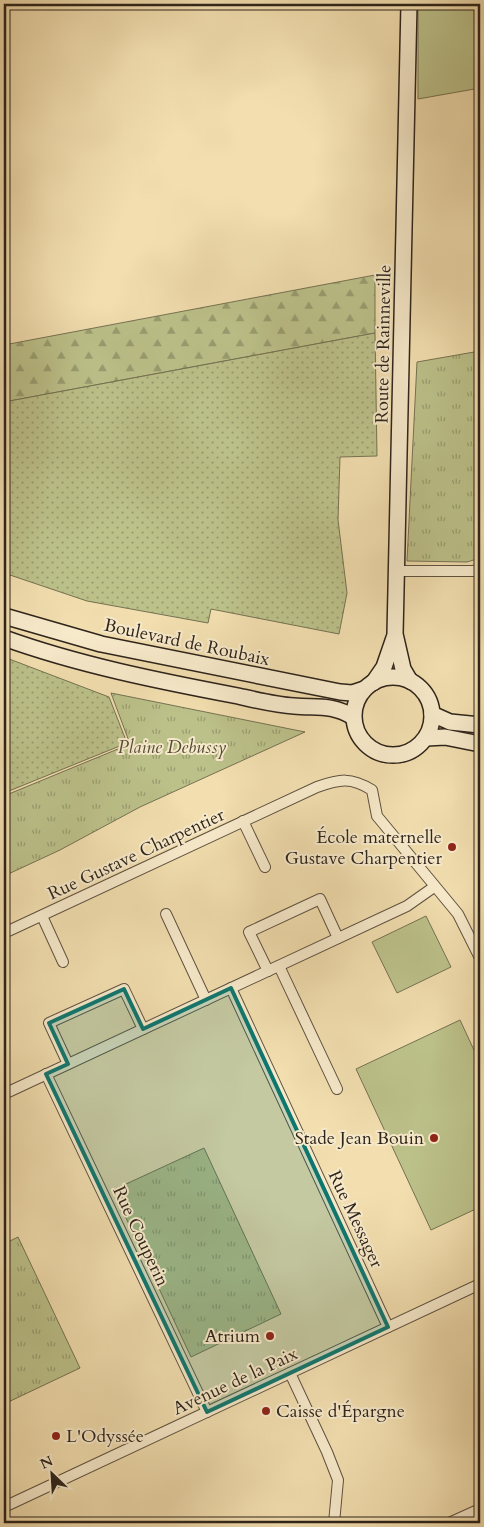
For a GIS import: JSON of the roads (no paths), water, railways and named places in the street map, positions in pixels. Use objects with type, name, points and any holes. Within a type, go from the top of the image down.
[{"type":"main road","name":"Route de Rainneville","points":[[409,4],[394,634],[403,669],[410,682]]},
{"type":"main road","name":"Boulevard de Roubaix","points":[[4,616],[101,644],[340,692],[352,693],[369,686]]},
{"type":"main road","points":[[369,686],[391,677],[401,678],[423,692],[432,714],[426,738],[418,746],[409,752],[398,755],[376,752],[360,738],[355,728],[353,717],[358,697],[369,686],[388,658],[394,634]]},
{"type":"main road","points":[[4,638],[75,661],[237,696],[294,706],[336,708],[353,717]]},
{"type":"main road","points":[[432,714],[450,722],[480,725]]},
{"type":"main road","points":[[426,738],[445,737],[480,744]]},
{"type":"street","points":[[396,571],[473,571],[480,569]]},
{"type":"street","name":"Rue Gustave Charpentier","points":[[4,934],[317,787],[343,780],[360,783],[372,790],[377,816],[458,914],[480,958]]},
{"type":"street","name":"Rue Gustave Charpentier","points":[[243,821],[265,867]]},
{"type":"street","points":[[4,1093],[407,906],[434,886]]},
{"type":"street","points":[[268,971],[249,932],[320,899],[338,938]]},
{"type":"street","points":[[166,914],[206,1000]]},
{"type":"street","name":"Rue Gustave Charpentier","points":[[42,916],[63,962]]},
{"type":"street","points":[[279,966],[338,1089]]},
{"type":"street","name":"Rue Messager","points":[[231,988],[388,1327]]},
{"type":"street","points":[[68,1064],[49,1023],[124,989],[143,1029]]},
{"type":"street","name":"Rue Couperin","points":[[46,1074],[207,1412]]},
{"type":"street","name":"Avenue de la Paix","points":[[4,1507],[480,1284]]},
{"type":"street","points":[[290,1373],[338,1480],[334,1523]]},
{"type":"street","points":[[448,1523],[480,1508]]},
{"type":"place","name":"École maternelle Gustave Charpentier","points":[[452,847]]},
{"type":"place","name":"Stade Jean Bouin","points":[[434,1138]]},
{"type":"place","name":"Atrium","points":[[270,1336]]},
{"type":"place","name":"Caisse d'Épargne","points":[[266,1411]]},
{"type":"place","name":"L'Odyssée","points":[[56,1436]]},
{"type":"park label","name":"Plaine Debussy","points":[[172,747]]}]
